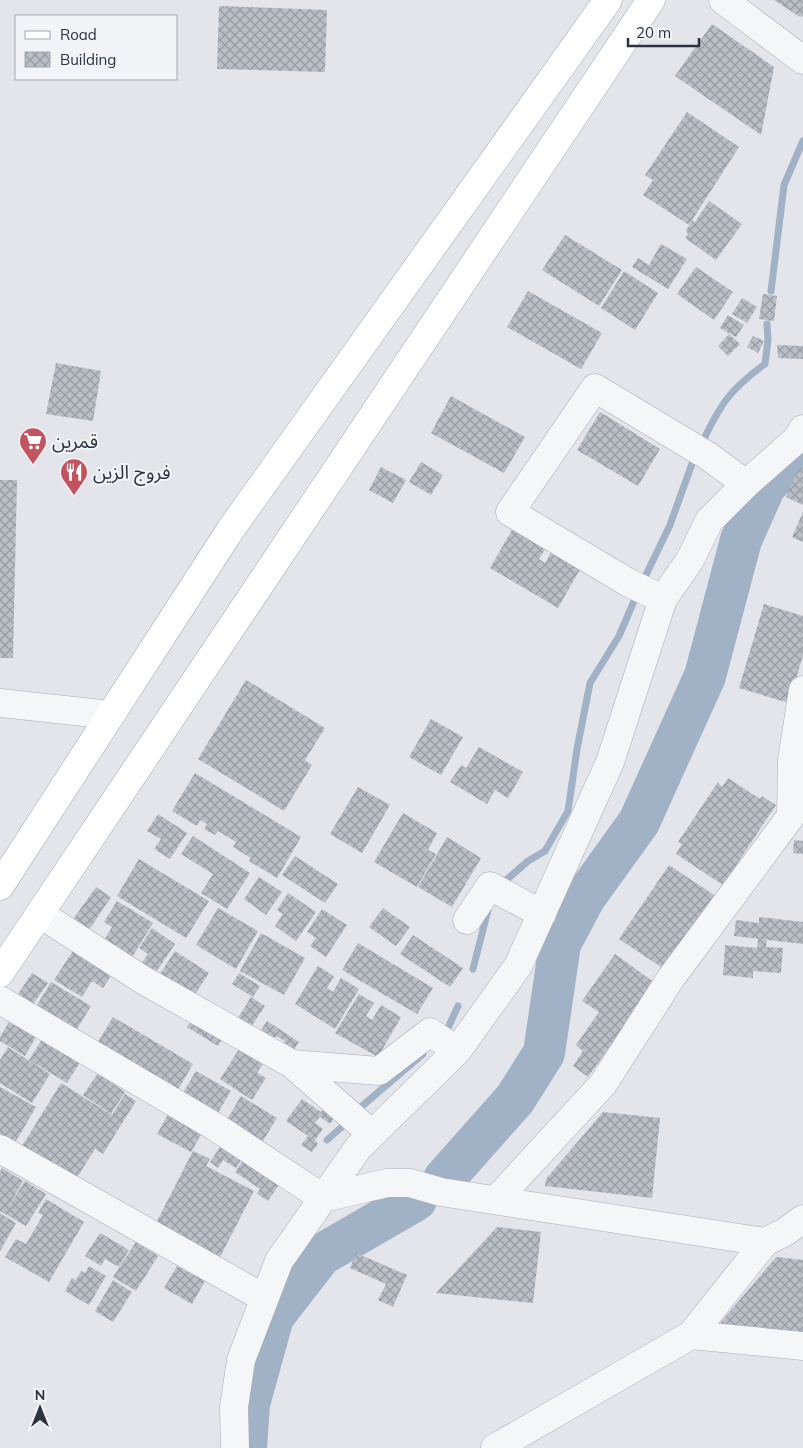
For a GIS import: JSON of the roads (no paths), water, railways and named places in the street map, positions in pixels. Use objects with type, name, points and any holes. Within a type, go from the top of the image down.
[{"type":"main road","points":[[0,886],[231,528],[608,0]]},
{"type":"main road","points":[[0,974],[651,0]]},
{"type":"street","points":[[723,0],[803,60]]},
{"type":"street","points":[[646,590],[510,512],[595,388],[699,452],[746,484]]},
{"type":"street","points":[[235,1448],[234,1407],[241,1360],[264,1298],[279,1261],[358,1148],[358,1122],[443,1042],[518,966],[610,762],[646,590],[690,560],[709,521],[746,484],[797,439],[803,429]]},
{"type":"street","points":[[496,1200],[603,1084],[671,978],[791,816],[797,796],[792,760],[803,690]]},
{"type":"street","points":[[0,703],[111,715]]},
{"type":"street","points":[[466,920],[499,891],[542,914]]},
{"type":"street","points":[[40,914],[143,980],[292,1064],[358,1122]]},
{"type":"street","points":[[0,1000],[206,1121],[323,1198],[387,1183],[410,1182],[496,1200],[789,1231]]},
{"type":"street","points":[[292,1064],[379,1071],[443,1042]]},
{"type":"street","points":[[0,1150],[264,1298]]},
{"type":"street","points":[[494,1448],[691,1335],[789,1231]]},
{"type":"street","points":[[691,1335],[803,1346]]},
{"type":"waterway","points":[[771,291],[784,185],[803,141]]},
{"type":"waterway","points":[[701,445],[727,399],[742,382],[765,364],[768,340],[767,324]]},
{"type":"waterway","points":[[444,1179],[515,1099],[544,1053],[560,944],[585,897],[639,822],[705,676],[741,540],[765,486],[803,448]]},
{"type":"waterway","points":[[644,579],[670,525],[693,461]]},
{"type":"waterway","points":[[504,882],[528,861],[545,851],[568,811],[577,749],[590,683],[619,636],[634,601]]},
{"type":"waterway","points":[[473,969],[489,906]]},
{"type":"waterway","points":[[447,1030],[458,1006]]},
{"type":"waterway","points":[[355,1112],[423,1054]]},
{"type":"waterway","points":[[327,1140],[344,1125]]},
{"type":"waterway","points":[[246,1448],[249,1404],[273,1317],[321,1255],[416,1200]]},
{"type":"place","name":"قمرين","points":[[33,465]]},
{"type":"place","name":"فروج الزين","points":[[74,496]]}]
